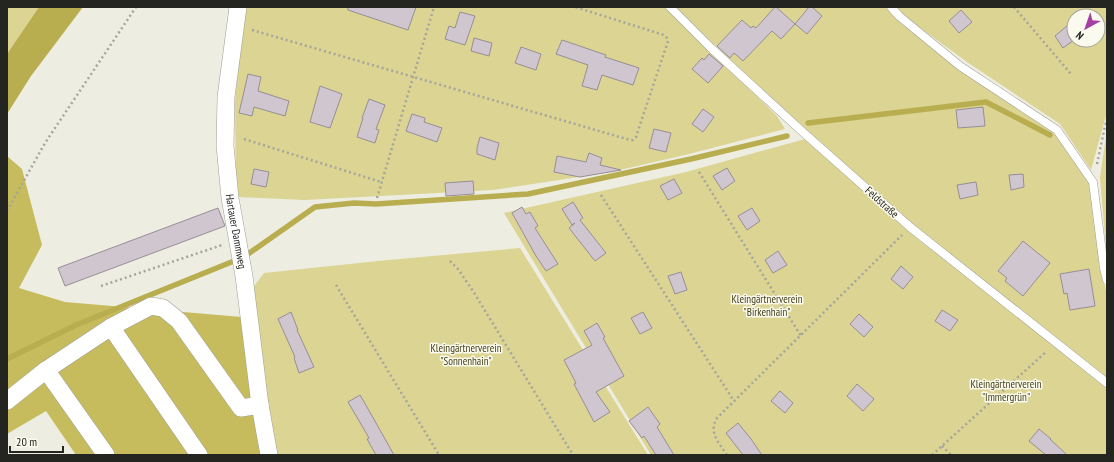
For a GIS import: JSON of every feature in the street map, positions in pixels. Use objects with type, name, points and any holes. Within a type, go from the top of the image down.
[{"type":"street","name":"Hartauer Dammweg","points":[[238,7],[226,97],[225,146],[230,198],[240,252],[260,404],[269,455]]},
{"type":"street","points":[[7,401],[46,370],[111,327],[151,306],[163,308],[179,321],[241,408],[260,404]]},
{"type":"street","points":[[111,327],[199,455]]},
{"type":"street","points":[[46,370],[106,455]]},
{"type":"lane","name":"Feldstraße","points":[[670,7],[711,48],[910,227],[1107,383]]},
{"type":"lane","points":[[891,7],[899,16],[960,66],[1057,130],[1093,182],[1104,268],[1107,280]]},
{"type":"path","points":[[7,211],[45,143],[136,7]]},
{"type":"path","points":[[376,198],[434,7]]},
{"type":"path","points":[[236,26],[633,140],[636,136],[668,41],[667,38],[664,35],[575,7]]},
{"type":"path","points":[[1014,7],[1071,74]]},
{"type":"path","points":[[1093,182],[1107,120]]},
{"type":"path","points":[[244,139],[381,182]]},
{"type":"path","points":[[699,172],[801,336]]},
{"type":"path","points":[[601,195],[734,401]]},
{"type":"path","points":[[727,455],[714,435],[714,423],[717,418],[910,227]]},
{"type":"path","points":[[102,286],[240,252]]},
{"type":"path","points":[[450,261],[473,291],[573,455]]},
{"type":"path","points":[[336,285],[439,455]]},
{"type":"path","points":[[932,455],[1056,342]]},
{"type":"path","points":[[942,446],[951,455]]},
{"type":"green space","points":[[7,7],[39,7],[7,54]]},
{"type":"green space","points":[[244,7],[667,7],[777,116],[785,129],[689,154],[611,172],[493,190],[305,200],[236,197],[235,101]]},
{"type":"green space","points":[[675,7],[888,7],[959,68],[1056,135],[1089,183],[1101,268],[1107,295],[1107,379],[908,222],[801,127]]},
{"type":"green space","points":[[896,7],[1107,7],[1107,112],[1091,170],[1060,124],[967,62],[908,19]]},
{"type":"green space","points":[[1107,130],[1107,261],[1100,177]]},
{"type":"green space","name":"Kleingärtnerverein \"Birkenhain\"","points":[[805,139],[920,241],[1005,305],[1107,387],[1107,455],[651,455],[504,213],[686,172]]},
{"type":"green space","name":"Kleingärtnerverein \"Sonnenhain\"","points":[[520,248],[648,455],[276,455],[252,289],[264,273]]},
{"type":"shaded area","points":[[39,7],[83,7],[31,76],[7,114],[7,54]]},
{"type":"shaded area","points":[[7,156],[22,169],[42,245],[19,288],[65,302],[242,317],[264,455],[76,455],[46,411],[7,434]]},
{"type":"building","points":[[348,7],[416,7],[408,30],[348,10]]},
{"type":"building","points":[[775,7],[795,24],[781,39],[772,31],[743,61],[734,53],[730,58],[717,46],[742,20],[751,28],[753,26],[756,28]]},
{"type":"building","points":[[809,7],[812,7],[822,16],[807,34],[795,24]]},
{"type":"building","points":[[961,10],[972,22],[959,33],[949,21]]},
{"type":"building","points":[[460,12],[475,16],[465,45],[445,39],[449,26],[455,28]]},
{"type":"building","points":[[1066,27],[1066,46],[1063,48],[1055,36]]},
{"type":"building","points":[[474,38],[492,43],[489,56],[471,51]]},
{"type":"building","points":[[562,40],[606,55],[605,57],[639,68],[633,85],[602,75],[597,90],[582,86],[588,65],[556,54]]},
{"type":"building","points":[[521,47],[541,54],[536,70],[515,63]]},
{"type":"building","points":[[709,54],[723,66],[708,83],[692,69],[702,58],[704,60]]},
{"type":"building","points":[[248,74],[261,77],[258,91],[289,101],[285,116],[254,107],[252,116],[239,113]]},
{"type":"building","points":[[320,86],[342,94],[330,128],[310,122]]},
{"type":"building","points":[[369,99],[385,105],[376,129],[379,130],[375,143],[357,137]]},
{"type":"building","points":[[983,107],[985,126],[958,128],[956,110]]},
{"type":"building","points":[[703,109],[714,117],[703,132],[692,124]]},
{"type":"building","points":[[412,114],[425,118],[424,122],[442,128],[437,142],[406,131]]},
{"type":"building","points":[[654,129],[671,133],[666,152],[649,148]]},
{"type":"building","points":[[480,137],[499,143],[495,160],[477,154]]},
{"type":"building","points":[[589,153],[602,158],[600,165],[621,170],[580,177],[554,172],[557,156],[586,162]]},
{"type":"building","points":[[727,168],[735,181],[722,190],[713,176]]},
{"type":"building","points":[[254,169],[269,172],[266,187],[251,184]]},
{"type":"building","points":[[1023,174],[1024,187],[1011,190],[1009,175]]},
{"type":"building","points":[[674,179],[682,193],[668,200],[660,186]]},
{"type":"building","points":[[473,181],[474,194],[446,196],[445,183]]},
{"type":"building","points":[[976,182],[978,195],[960,199],[957,185]]},
{"type":"building","points":[[573,202],[583,218],[580,220],[606,253],[595,261],[569,228],[575,223],[572,225],[562,209]]},
{"type":"building","points":[[522,207],[526,214],[530,212],[538,226],[535,228],[558,264],[546,271],[512,213]]},
{"type":"building","points":[[218,208],[225,226],[65,286],[58,268]]},
{"type":"building","points":[[752,208],[760,221],[747,230],[738,216]]},
{"type":"building","points":[[1023,241],[1050,263],[1023,296],[1005,281],[1007,278],[998,271]]},
{"type":"building","points":[[778,251],[787,265],[773,273],[765,260]]},
{"type":"building","points":[[901,266],[913,277],[903,289],[891,279]]},
{"type":"building","points":[[1089,269],[1095,306],[1070,310],[1067,293],[1064,294],[1060,274]]},
{"type":"building","points":[[681,272],[687,290],[675,294],[668,276]]},
{"type":"building","points":[[942,310],[958,320],[950,331],[935,321]]},
{"type":"building","points":[[291,312],[297,330],[314,367],[299,373],[294,358],[295,357],[278,319]]},
{"type":"building","points":[[643,312],[652,328],[640,334],[631,318]]},
{"type":"building","points":[[859,314],[873,327],[864,337],[850,324]]},
{"type":"building","points":[[597,323],[605,337],[603,338],[624,376],[596,392],[610,412],[594,422],[574,384],[576,383],[564,360],[592,345],[584,331]]},
{"type":"building","points":[[857,384],[874,399],[863,411],[847,396]]},
{"type":"building","points":[[780,391],[793,403],[785,413],[771,401]]},
{"type":"building","points":[[360,395],[394,455],[376,455],[367,439],[369,438],[348,402]]},
{"type":"building","points":[[648,407],[660,424],[657,427],[674,455],[656,455],[644,436],[642,438],[629,421]]},
{"type":"building","points":[[738,423],[762,455],[743,455],[726,433]]},
{"type":"building","points":[[1039,429],[1067,455],[1046,455],[1029,441]]},
{"type":"waterway","points":[[808,123],[986,102],[1050,135]]},
{"type":"waterway","points":[[7,359],[76,325],[234,261],[248,254],[315,207],[354,203],[376,204],[528,194],[691,159],[787,136]]},
{"type":"park label","name":"Kleingärtnerverein \"Immergrün\"","points":[[1006,390]]}]
